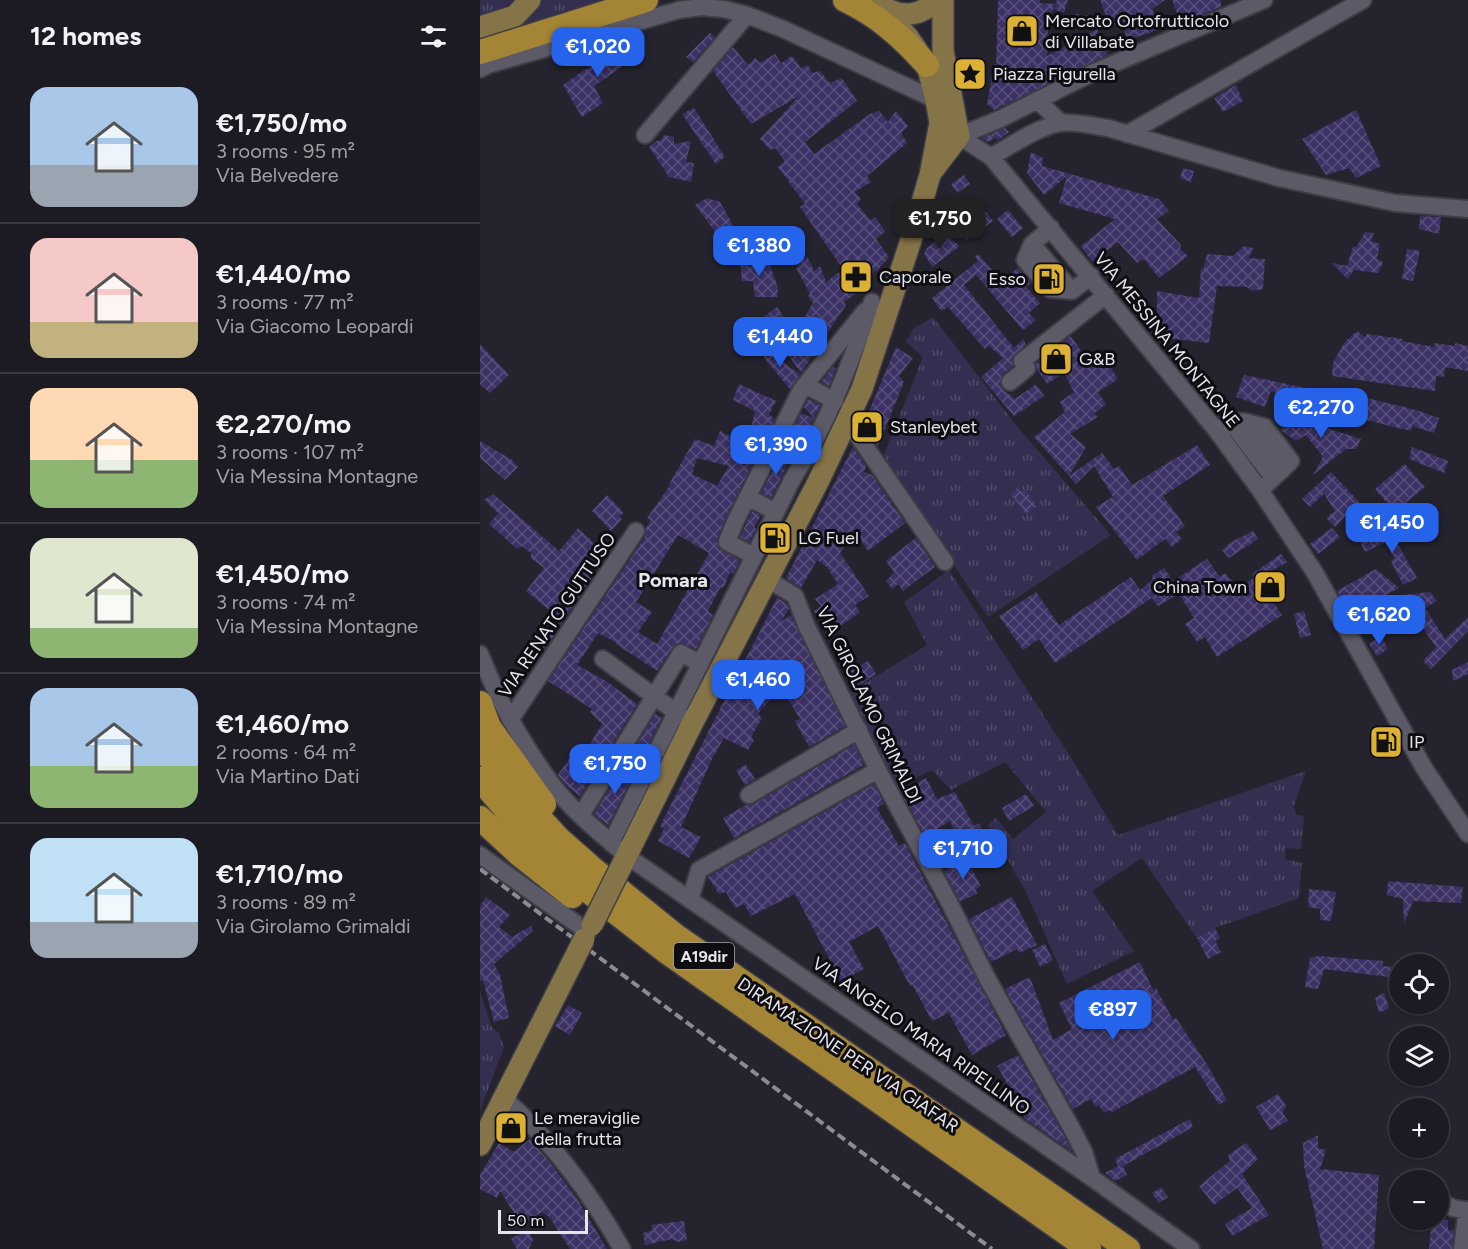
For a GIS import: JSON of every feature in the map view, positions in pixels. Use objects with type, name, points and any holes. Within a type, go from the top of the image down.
[{"type":"highway","points":[[480,52],[646,0]]},
{"type":"highway","points":[[845,0],[859,6],[890,27],[927,65]]},
{"type":"highway","points":[[480,703],[489,727],[545,805],[574,837],[681,928],[959,1132]]},
{"type":"highway","name":"DIRAMAZIONE PER VIA GIAFAR","points":[[480,744],[506,781],[532,811],[593,869],[676,936],[1128,1249]]},
{"type":"highway","name":"DIRAMAZIONE PER VIA GIAFAR","points":[[480,779],[528,835],[578,883],[667,952],[1089,1249]]},
{"type":"highway","points":[[480,818],[519,854],[572,896],[688,978],[756,1016]]},
{"type":"main road","points":[[480,27],[515,16],[530,0]]},
{"type":"main road","points":[[874,2],[905,15],[925,9],[936,0]]},
{"type":"main road","points":[[930,175],[959,136],[943,51],[943,0]]},
{"type":"main road","points":[[480,1145],[588,932],[619,856],[684,719],[767,579],[818,482],[862,389],[894,296],[930,175],[940,123],[927,65],[908,37],[874,2]]},
{"type":"main road","points":[[940,123],[959,136]]},
{"type":"street","points":[[959,136],[1000,119],[1094,72],[1264,0]]},
{"type":"street","points":[[1127,134],[1337,6],[1363,0]]},
{"type":"street","points":[[480,69],[679,10],[701,7],[724,9],[747,15],[783,29],[936,100]]},
{"type":"street","points":[[645,135],[747,15]]},
{"type":"street","points":[[1037,100],[1061,123]]},
{"type":"street","points":[[991,157],[1036,132],[1061,123],[1108,128],[1278,178],[1395,202],[1468,209]]},
{"type":"street","name":"VIA MESSINA MONTAGNE","points":[[959,136],[991,157],[1106,295],[1231,425],[1260,490],[1315,573],[1424,768],[1467,829]]},
{"type":"street","points":[[1051,228],[1032,244],[1025,260],[1050,289],[1072,291],[1091,276]]},
{"type":"street","points":[[754,556],[727,542],[775,440],[805,385],[872,302],[880,294],[894,296]]},
{"type":"street","points":[[1010,382],[1028,368],[1022,361],[1106,295]]},
{"type":"street","points":[[619,856],[649,766],[684,719],[701,664],[792,480],[835,401],[872,302]]},
{"type":"street","points":[[828,357],[850,366]]},
{"type":"street","points":[[805,385],[835,401]]},
{"type":"street","points":[[847,420],[945,562]]},
{"type":"street","points":[[1231,425],[1278,474]]},
{"type":"street","points":[[1231,425],[1265,427],[1292,461],[1260,490]]},
{"type":"street","points":[[775,440],[808,454]]},
{"type":"street","points":[[747,497],[777,512]]},
{"type":"street","name":"VIA RENATO GUTTUSO","points":[[510,720],[636,531]]},
{"type":"street","name":"VIA GIROLAMO GRIMALDI","points":[[767,579],[795,596],[807,627],[878,770],[987,978],[1071,1127],[1084,1152],[1092,1178]]},
{"type":"street","points":[[581,815],[656,698],[681,653],[701,664]]},
{"type":"street","name":"VIA ANGELO MARIA RIPELLINO","points":[[480,654],[510,720],[552,784],[619,856],[690,900],[1191,1249]]},
{"type":"street","points":[[603,659],[684,719]]},
{"type":"street","points":[[749,795],[859,730]]},
{"type":"street","points":[[622,750],[649,766]]},
{"type":"street","points":[[690,900],[699,870],[878,770]]},
{"type":"street","points":[[480,855],[588,932]]},
{"type":"street","points":[[504,1098],[547,1142],[582,1187],[622,1249]]},
{"type":"street","points":[[1449,1206],[1467,1210],[1462,1249]]},
{"type":"green space","points":[[480,0],[514,0],[487,19],[480,19]]},
{"type":"green space","points":[[539,0],[615,0],[480,43],[480,34]]},
{"type":"green space","points":[[933,317],[1015,424],[1111,535],[988,617],[883,457],[923,357],[906,342],[913,329]]},
{"type":"green space","points":[[949,570],[1070,756],[1118,835],[1306,771],[1294,806],[1296,815],[1304,816],[1301,849],[1286,848],[1285,859],[1302,863],[1299,898],[1215,928],[1197,938],[1142,858],[1092,891],[1134,951],[1067,984],[1026,892],[988,825],[996,818],[1013,839],[1046,812],[1005,762],[951,790],[932,770],[892,790],[847,694],[927,645],[904,602]]},
{"type":"green space","points":[[480,991],[491,1026],[499,1033],[504,1047],[480,1111]]},
{"type":"building","points":[[998,0],[1040,0],[1040,3],[1055,4],[1048,23],[1047,56],[1097,29],[1108,55],[994,110],[987,104],[994,64],[996,64]]},
{"type":"building","points":[[1057,0],[1068,0],[1064,13],[1054,9]]},
{"type":"building","points":[[1100,0],[1165,0],[1152,9],[1160,29],[1128,40],[1121,23],[1099,29],[1073,26],[1075,14],[1107,18]]},
{"type":"building","points":[[1172,0],[1220,0],[1222,6],[1181,24]]},
{"type":"building","points":[[710,33],[715,37],[693,62],[686,57]]},
{"type":"building","points":[[637,41],[645,51],[594,86],[603,103],[582,117],[563,85],[612,51],[615,53]]},
{"type":"building","points":[[733,47],[748,65],[755,58],[760,63],[775,54],[781,63],[792,56],[801,68],[808,65],[812,73],[820,71],[830,83],[842,78],[857,101],[805,142],[814,154],[870,114],[879,111],[888,122],[896,111],[908,126],[901,133],[907,143],[867,176],[871,182],[855,192],[861,199],[857,204],[871,221],[875,217],[885,231],[876,239],[889,257],[876,272],[875,270],[857,293],[844,302],[846,305],[801,373],[762,318],[777,307],[791,328],[800,319],[803,320],[813,303],[796,268],[807,256],[814,271],[820,266],[826,282],[843,269],[800,207],[805,204],[778,167],[785,161],[775,148],[770,150],[760,139],[799,96],[751,124],[713,71]]},
{"type":"building","points":[[1236,85],[1243,101],[1223,112],[1214,98]]},
{"type":"building","points":[[694,108],[725,157],[716,164],[682,114]]},
{"type":"building","points":[[1356,110],[1381,166],[1356,178],[1349,168],[1326,175],[1302,139]]},
{"type":"building","points":[[1005,128],[1009,132],[998,140],[995,138],[988,142],[981,138]]},
{"type":"building","points":[[664,135],[674,137],[674,144],[691,141],[686,162],[694,163],[691,182],[669,177],[649,147],[661,140]]},
{"type":"building","points":[[1031,152],[1043,158],[1042,166],[1159,199],[1169,211],[1157,219],[1188,256],[1159,278],[1144,259],[1137,263],[1118,242],[1092,262],[1081,246],[1115,219],[1059,203],[1067,176],[1044,195],[1027,173]]},
{"type":"building","points":[[1183,168],[1194,171],[1191,182],[1180,178]]},
{"type":"building","points":[[964,175],[970,184],[957,193],[951,184]]},
{"type":"building","points":[[707,198],[720,202],[733,225],[732,232],[721,240],[695,205]]},
{"type":"building","points":[[985,210],[993,221],[966,241],[958,225],[977,211],[979,213]]},
{"type":"building","points":[[1008,210],[1023,228],[1012,237],[997,219]]},
{"type":"building","points":[[1420,216],[1441,217],[1439,234],[1419,229]]},
{"type":"building","points":[[1365,232],[1374,233],[1371,241],[1380,244],[1377,259],[1383,262],[1378,273],[1354,270],[1348,279],[1332,263],[1347,266],[1353,247],[1357,246]]},
{"type":"building","points":[[945,234],[960,246],[932,267],[924,254],[927,248]]},
{"type":"building","points":[[1244,246],[1254,248],[1248,258],[1265,259],[1263,289],[1252,291],[1247,287],[1217,286],[1209,343],[1157,337],[1157,291],[1199,298],[1201,268],[1203,270],[1207,254],[1233,256]]},
{"type":"building","points":[[1407,249],[1420,251],[1413,281],[1402,279]]},
{"type":"building","points":[[978,254],[1002,281],[1018,268],[1031,283],[1026,287],[1040,303],[1029,313],[1036,320],[1023,330],[976,275],[964,285],[1014,348],[1023,339],[1026,345],[1013,356],[1013,366],[1003,374],[1000,384],[1002,389],[1015,399],[1036,384],[1044,396],[1014,416],[981,377],[1003,358],[989,346],[985,349],[948,307],[941,311],[932,298],[978,261],[975,256]]},
{"type":"building","points":[[740,259],[763,260],[770,265],[778,288],[777,297],[755,297],[753,281],[742,281]]},
{"type":"building","points":[[1357,331],[1365,337],[1367,334],[1403,339],[1402,341],[1434,347],[1435,343],[1455,346],[1455,343],[1468,346],[1468,371],[1445,367],[1444,377],[1436,376],[1435,391],[1332,376],[1333,363],[1344,343]]},
{"type":"building","points":[[1071,336],[1091,366],[1104,357],[1118,379],[1098,392],[1106,404],[1094,414],[1098,417],[1070,434],[1086,447],[1069,476],[1034,437],[1065,412],[1060,402],[1074,392],[1064,373],[1047,384],[1037,370],[1036,363]]},
{"type":"building","points":[[754,342],[800,374],[790,389],[768,363]]},
{"type":"building","points":[[480,344],[509,375],[490,393],[480,384]]},
{"type":"building","points":[[896,347],[913,358],[899,376],[904,382],[878,446],[863,425]]},
{"type":"building","points":[[833,367],[836,368],[829,386],[821,382]]},
{"type":"building","points":[[1244,375],[1330,393],[1330,389],[1416,410],[1439,418],[1434,433],[1412,426],[1411,431],[1341,414],[1295,396],[1291,399],[1271,391],[1265,407],[1236,397]]},
{"type":"building","points":[[739,384],[776,401],[769,415],[775,419],[717,539],[719,548],[740,561],[733,574],[730,572],[724,587],[720,588],[708,611],[713,615],[696,649],[682,643],[675,644],[657,671],[617,643],[598,633],[577,665],[606,681],[637,704],[580,796],[558,775],[578,745],[587,749],[602,724],[590,712],[592,709],[548,681],[645,537],[650,521],[647,518],[671,484],[668,486],[695,439],[714,446],[720,431],[741,442],[747,430],[750,432],[755,411],[733,400]],"holes":[[[697,458],[729,466],[717,486],[692,474]],[[678,535],[709,553],[657,644],[638,632],[652,612],[636,602]]]},
{"type":"building","points":[[808,399],[820,405],[814,418],[804,407]]},
{"type":"building","points":[[801,413],[814,418],[803,440],[790,435]]},
{"type":"building","points":[[1291,415],[1361,439],[1356,449],[1346,449],[1313,475],[1323,457],[1306,435],[1296,441],[1281,430],[1290,421]]},
{"type":"building","points":[[480,441],[512,460],[518,467],[505,480],[480,458]]},
{"type":"building","points":[[1197,445],[1210,465],[1163,496],[1185,526],[1176,532],[1182,539],[1172,547],[1165,539],[1137,560],[1096,507],[1113,497],[1094,466],[1076,484],[1069,476],[1102,453],[1114,469],[1119,466],[1132,485]]},
{"type":"building","points":[[853,447],[866,466],[864,472],[872,475],[905,523],[868,551],[855,531],[840,553],[869,596],[855,605],[860,612],[831,633],[814,611],[821,606],[815,599],[838,584],[827,567],[817,560],[801,588],[786,578]]},
{"type":"building","points":[[1412,447],[1448,461],[1444,473],[1409,459]]},
{"type":"building","points":[[781,454],[791,458],[771,498],[761,493]]},
{"type":"building","points":[[1405,464],[1425,487],[1403,505],[1400,503],[1392,509],[1375,489]]},
{"type":"building","points":[[1331,472],[1359,502],[1335,527],[1326,518],[1335,511],[1324,494],[1310,507],[1302,499]]},
{"type":"building","points":[[1017,488],[1020,491],[1026,491],[1037,506],[1026,514],[1011,494]]},
{"type":"building","points":[[493,494],[559,551],[578,528],[605,553],[588,576],[591,579],[534,665],[527,658],[542,638],[539,633],[553,613],[526,591],[544,568],[531,558],[531,553],[522,546],[517,549],[489,524],[498,513],[484,500]]},
{"type":"building","points":[[607,495],[624,513],[619,516],[622,519],[611,531],[592,511]]},
{"type":"building","points":[[752,511],[761,516],[749,542],[740,537]]},
{"type":"building","points":[[1388,527],[1417,578],[1403,585],[1391,561],[1394,558],[1386,542],[1365,552],[1360,542]]},
{"type":"building","points":[[1332,528],[1340,537],[1318,554],[1310,544]]},
{"type":"building","points":[[1253,531],[1258,539],[1229,558],[1222,550],[1231,542]]},
{"type":"building","points":[[916,538],[935,567],[903,591],[898,584],[892,589],[886,581],[894,572],[886,561]]},
{"type":"building","points":[[1281,554],[1287,562],[1258,579],[1282,615],[1217,657],[1205,637],[1197,642],[1185,624],[1194,618],[1179,594],[1158,606],[1152,598],[1055,663],[1039,639],[1023,650],[999,616],[1036,592],[1059,625],[1131,577],[1140,590],[1152,580],[1153,575],[1164,568],[1173,581],[1207,559],[1220,577],[1225,573],[1238,588],[1254,578],[1252,574]]},
{"type":"building","points":[[1376,569],[1399,588],[1350,614],[1337,591]]},
{"type":"building","points":[[1430,592],[1437,601],[1425,608],[1445,639],[1468,617],[1468,631],[1431,669],[1423,661],[1436,647],[1413,614],[1408,617],[1401,607],[1397,609],[1381,597]]},
{"type":"building","points":[[777,598],[786,603],[789,609],[781,622],[791,615],[845,726],[809,747],[795,721],[800,719],[781,687],[758,714],[762,718],[751,737],[754,740],[748,750],[724,738],[712,759],[681,827],[701,837],[689,858],[658,841],[664,829],[660,826]]},
{"type":"building","points":[[1304,611],[1311,635],[1300,638],[1294,614]]},
{"type":"building","points":[[1381,636],[1388,649],[1377,656],[1369,644]]},
{"type":"building","points":[[868,661],[876,674],[858,686],[848,672]]},
{"type":"building","points":[[1468,662],[1468,674],[1453,681],[1452,670]]},
{"type":"building","points":[[655,714],[662,717],[645,751],[636,746]]},
{"type":"building","points":[[1387,733],[1394,744],[1384,751],[1377,740]]},
{"type":"building","points":[[854,745],[864,765],[734,838],[723,818],[746,805],[754,804]]},
{"type":"building","points":[[625,764],[636,770],[608,825],[594,814]]},
{"type":"building","points":[[746,765],[755,779],[745,785],[736,770]]},
{"type":"building","points":[[926,778],[937,799],[955,792],[974,826],[979,823],[988,841],[962,855],[955,843],[959,840],[950,821],[925,836],[901,792]]},
{"type":"building","points":[[874,784],[884,804],[877,808],[899,846],[905,843],[1006,1035],[972,1055],[949,1013],[932,1021],[912,984],[910,986],[878,926],[849,942],[864,969],[841,981],[795,894],[751,916],[744,904],[735,908],[726,892],[719,894],[708,877]]},
{"type":"building","points":[[1026,794],[1034,806],[1009,821],[1002,808]]},
{"type":"building","points":[[966,859],[981,886],[976,889],[977,894],[960,901],[944,871]]},
{"type":"building","points":[[1388,881],[1463,887],[1461,903],[1413,901],[1404,924],[1403,899],[1387,895]]},
{"type":"building","points":[[1309,889],[1336,892],[1331,921],[1320,920],[1320,909],[1308,907]]},
{"type":"building","points":[[486,897],[510,915],[499,927],[512,937],[531,926],[533,931],[494,964],[500,975],[509,1018],[494,1022],[483,980],[480,981],[480,907]]},
{"type":"building","points":[[1012,897],[1037,945],[1019,953],[1017,949],[991,962],[969,919]]},
{"type":"building","points":[[1215,928],[1220,938],[1215,941],[1221,952],[1208,959],[1197,938]]},
{"type":"building","points":[[1045,944],[1053,960],[1040,967],[1032,950]]},
{"type":"building","points":[[1319,956],[1383,961],[1383,966],[1389,967],[1389,977],[1324,969],[1318,989],[1305,987],[1310,958]]},
{"type":"building","points":[[1140,962],[1153,990],[1156,988],[1173,1020],[1176,1018],[1208,1066],[1227,1100],[1219,1105],[1195,1067],[1112,1112],[1110,1110],[1104,1113],[1091,1099],[1073,1109],[1005,989],[1030,977],[1053,1040],[1072,1029],[1059,1003]]},
{"type":"building","points":[[1384,993],[1389,1008],[1379,1013],[1375,998]]},
{"type":"building","points":[[568,1005],[582,1013],[570,1035],[555,1026]]},
{"type":"building","points":[[1018,1055],[1072,1151],[1024,1118],[1024,1113],[997,1066]]},
{"type":"building","points":[[1278,1094],[1286,1106],[1283,1113],[1288,1121],[1270,1130],[1256,1107]]},
{"type":"building","points":[[1190,1119],[1193,1127],[1123,1166],[1127,1175],[1115,1181],[1105,1173],[1118,1166],[1115,1159]]},
{"type":"building","points":[[1318,1135],[1318,1148],[1326,1150],[1320,1169],[1379,1175],[1374,1249],[1323,1249],[1304,1166],[1303,1143]]},
{"type":"building","points":[[530,1139],[576,1197],[607,1249],[570,1249],[549,1217],[542,1212],[521,1224],[500,1191],[497,1198],[480,1189],[480,1175],[499,1143],[514,1152]]},
{"type":"building","points":[[1246,1143],[1258,1159],[1242,1174],[1269,1215],[1232,1236],[1225,1224],[1252,1208],[1237,1188],[1214,1205],[1199,1186],[1230,1161],[1228,1155]]},
{"type":"building","points":[[1161,1187],[1168,1197],[1159,1203],[1152,1193]]},
{"type":"building","points":[[684,1221],[687,1240],[678,1242],[672,1239],[645,1245],[643,1233],[653,1230],[651,1225]]},
{"type":"building","points":[[527,1230],[533,1239],[529,1249],[517,1249],[511,1239]]},
{"type":"building","points":[[1431,1230],[1454,1230],[1452,1249],[1429,1249]]},
{"type":"railway","points":[[480,869],[992,1249]]},
{"type":"place","name":"Mercato Ortofrutticolo di Villabate","points":[[1022,31]]},
{"type":"place","name":"Piazza Figurella","points":[[970,74]]},
{"type":"place","name":"Caporale","points":[[856,277]]},
{"type":"place","name":"Esso","points":[[1049,279]]},
{"type":"place","name":"G&B","points":[[1056,359]]},
{"type":"place","name":"Stanleybet","points":[[867,427]]},
{"type":"place","name":"LG Fuel","points":[[775,538]]},
{"type":"place","name":"China Town","points":[[1270,587]]},
{"type":"place","name":"IP","points":[[1386,742]]},
{"type":"place","name":"Le meraviglie della frutta","points":[[511,1128]]},
{"type":"district","name":"Pomara","points":[[673,580]]}]
